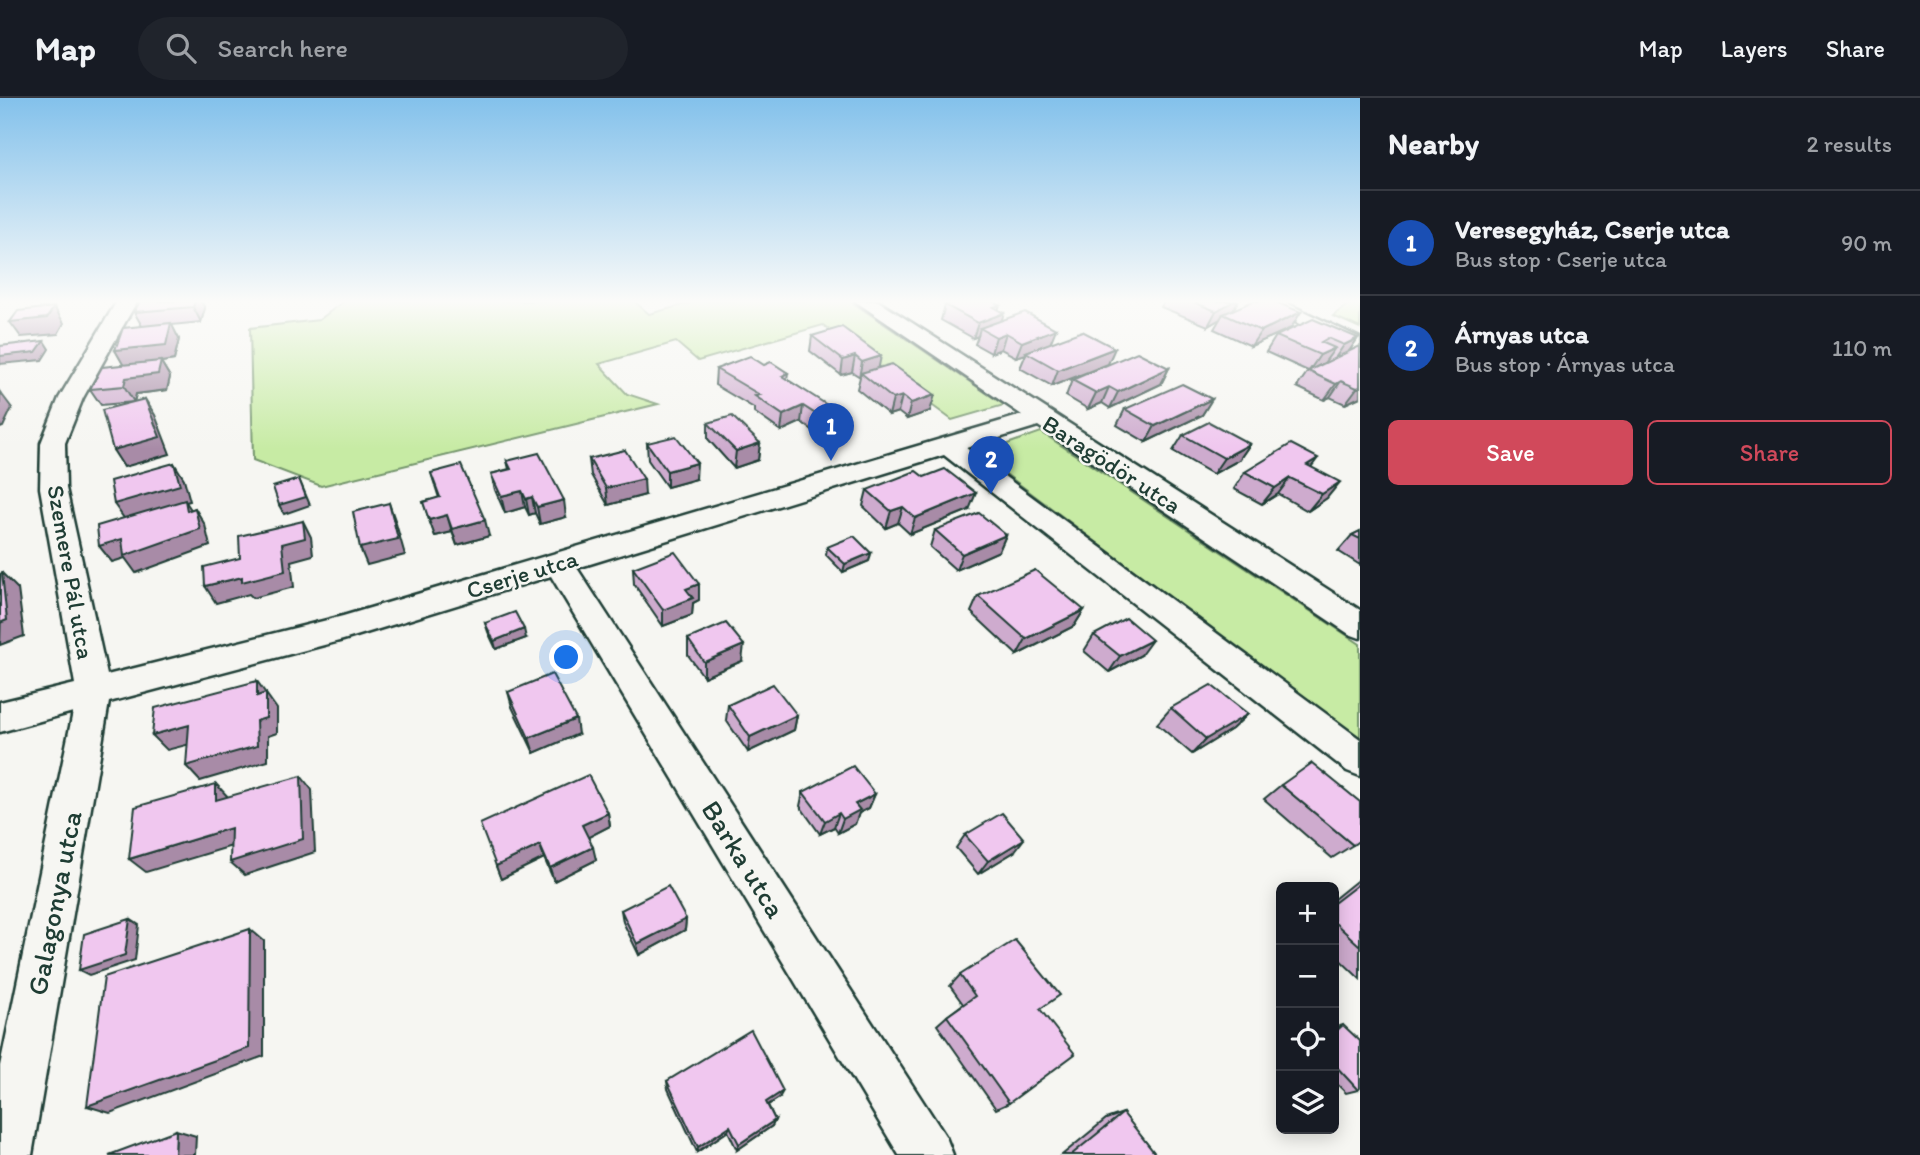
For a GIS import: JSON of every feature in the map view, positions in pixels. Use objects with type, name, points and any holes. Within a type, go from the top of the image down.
[{"type":"street","name":"Szemere Pál utca","points":[[94,693],[53,488],[53,443],[71,398],[99,350]]},
{"type":"street","name":"Baragödör utca","points":[[940,350],[1360,626]]},
{"type":"street","name":"Cserje utca","points":[[0,718],[343,628],[1041,417]]},
{"type":"street","points":[[948,446],[1360,760]]},
{"type":"street","name":"Barka utca","points":[[559,564],[928,1155]]},
{"type":"street","name":"Galagonya utca","points":[[7,1155],[94,693]]},
{"type":"green space","points":[[251,350],[647,350],[599,364],[627,394],[658,404],[321,486],[253,460]]},
{"type":"green space","points":[[686,350],[735,350],[698,361]]},
{"type":"green space","points":[[857,350],[923,350],[1004,405],[952,420]]},
{"type":"green space","points":[[1041,432],[1360,644],[1360,740],[979,454]]},
{"type":"building","points":[[0,350],[37,350],[36,352],[0,356]]},
{"type":"building","points":[[831,350],[873,350],[881,356],[862,362],[855,356],[843,360]]},
{"type":"building","points":[[1030,350],[1109,350],[1058,370],[1026,352]]},
{"type":"building","points":[[1309,350],[1330,350],[1320,355]]},
{"type":"building","points":[[1351,350],[1360,350],[1360,387],[1341,381],[1336,384],[1308,371]]},
{"type":"building","points":[[1137,352],[1169,368],[1118,392],[1109,387],[1096,393],[1072,380]]},
{"type":"building","points":[[750,356],[764,365],[771,362],[788,373],[782,376],[846,417],[831,424],[803,406],[783,415],[755,396],[760,395],[716,369]]},
{"type":"building","points":[[161,361],[158,374],[126,378],[124,386],[90,389],[102,367]]},
{"type":"building","points":[[892,364],[935,395],[911,403],[902,396],[893,399],[861,373]]},
{"type":"building","points":[[1182,384],[1212,399],[1155,426],[1125,409]]},
{"type":"building","points":[[145,399],[160,437],[113,450],[102,410]]},
{"type":"building","points":[[732,416],[760,443],[736,451],[708,423]]},
{"type":"building","points":[[1209,422],[1250,444],[1224,458],[1183,435]]},
{"type":"building","points":[[676,436],[697,463],[667,471],[647,443]]},
{"type":"building","points":[[1291,444],[1318,458],[1307,465],[1340,482],[1322,494],[1290,478],[1275,488],[1245,472]]},
{"type":"building","points":[[625,450],[644,479],[606,488],[589,459]]},
{"type":"building","points":[[539,453],[564,500],[537,507],[532,497],[526,499],[522,491],[501,496],[491,474],[511,469],[507,461]]},
{"type":"building","points":[[174,463],[180,485],[114,504],[110,481]]},
{"type":"building","points":[[461,465],[485,520],[452,529],[447,515],[429,520],[423,502],[440,497],[431,473]]},
{"type":"building","points":[[945,469],[976,493],[915,518],[903,507],[891,511],[867,490],[916,471],[924,477]]},
{"type":"building","points":[[299,479],[306,497],[279,505],[273,487]]},
{"type":"building","points":[[185,500],[187,511],[195,508],[200,529],[124,556],[122,539],[99,546],[97,526]]},
{"type":"building","points":[[389,503],[398,539],[360,548],[353,512]]},
{"type":"building","points":[[979,513],[1006,535],[962,554],[935,530]]},
{"type":"building","points":[[303,521],[305,538],[282,544],[285,571],[242,582],[242,577],[205,586],[204,567],[240,558],[239,536]]},
{"type":"building","points":[[1360,531],[1360,539],[1352,535]]},
{"type":"building","points":[[854,536],[871,553],[845,564],[827,547]]},
{"type":"building","points":[[675,552],[699,584],[686,589],[693,598],[663,610],[633,568]]},
{"type":"building","points":[[1035,570],[1084,610],[1026,639],[978,596]]},
{"type":"building","points":[[2,573],[7,620],[0,623],[0,574]]},
{"type":"building","points":[[515,612],[524,629],[494,641],[485,623]]},
{"type":"building","points":[[1126,618],[1152,640],[1120,656],[1094,635]]},
{"type":"building","points":[[726,623],[744,645],[704,662],[688,639]]},
{"type":"building","points":[[552,674],[576,719],[529,738],[508,692]]},
{"type":"building","points":[[257,681],[257,696],[266,693],[266,718],[256,721],[257,746],[186,766],[189,725],[152,735],[155,708]]},
{"type":"building","points":[[773,684],[797,715],[750,737],[728,705]]},
{"type":"building","points":[[1211,685],[1248,714],[1206,739],[1171,708]]},
{"type":"building","points":[[1312,763],[1360,802],[1360,840],[1353,845],[1281,785]]},
{"type":"building","points":[[853,766],[875,794],[855,804],[860,810],[843,819],[839,813],[825,821],[803,792]]},
{"type":"building","points":[[588,775],[608,813],[582,825],[593,847],[550,868],[540,845],[496,866],[480,824]]},
{"type":"building","points":[[301,776],[303,839],[230,862],[231,828],[129,859],[135,807],[216,784],[216,800]]},
{"type":"building","points":[[1002,813],[1024,839],[988,861],[965,835]]},
{"type":"building","points":[[1360,883],[1360,946],[1339,927],[1339,899]]},
{"type":"building","points":[[668,886],[686,919],[637,944],[621,910]]},
{"type":"building","points":[[130,919],[125,955],[79,970],[84,934]]},
{"type":"building","points":[[250,929],[249,1048],[87,1106],[104,977]]},
{"type":"building","points":[[1015,940],[1060,995],[1040,1009],[1075,1054],[1009,1103],[947,1016],[975,996],[960,975]]},
{"type":"building","points":[[1343,1025],[1360,1041],[1358,1090],[1339,1069],[1339,1029]]},
{"type":"building","points":[[751,1030],[783,1091],[766,1102],[775,1120],[739,1144],[730,1126],[698,1147],[667,1081]]},
{"type":"building","points":[[1123,1113],[1156,1155],[1071,1155]]},
{"type":"building","points":[[176,1130],[175,1155],[109,1155]]},
{"type":"place","name":"Veresegyház, Cserje utca","points":[[831,461]]},
{"type":"place","name":"Árnyas utca","points":[[991,494]]}]
